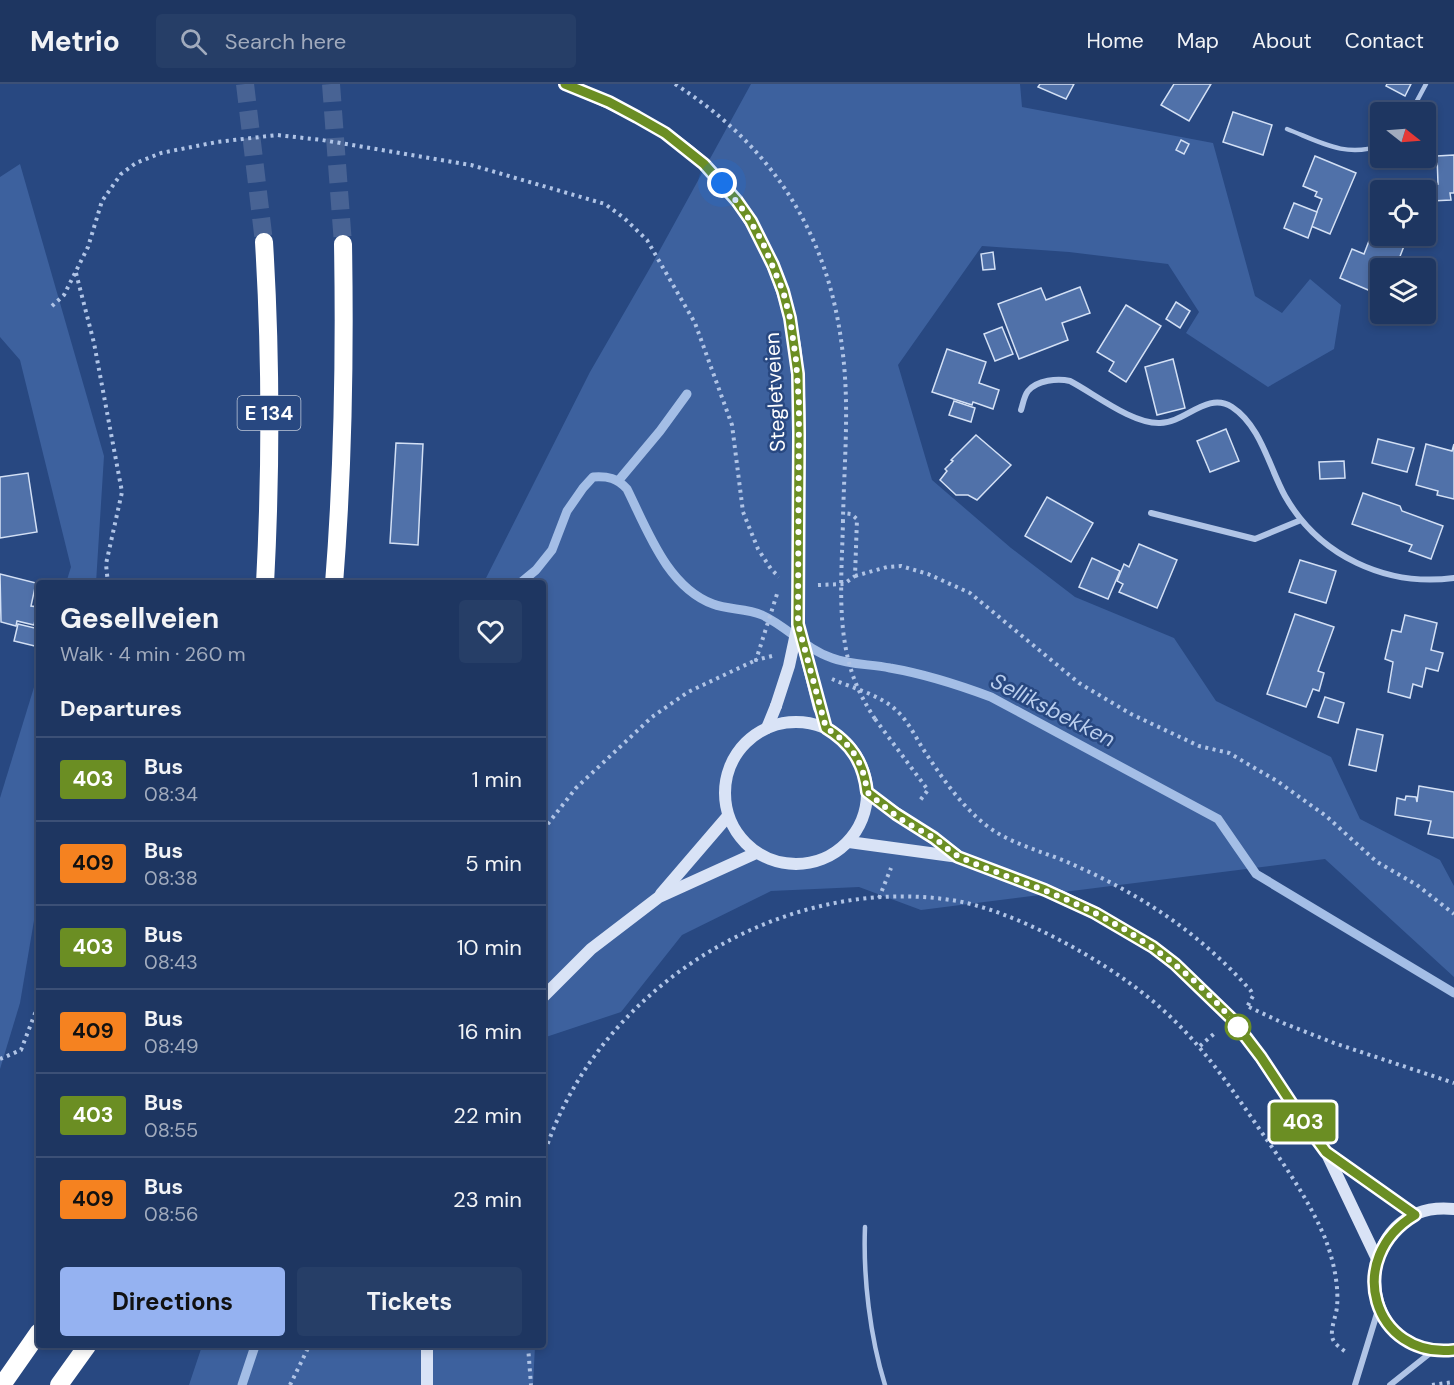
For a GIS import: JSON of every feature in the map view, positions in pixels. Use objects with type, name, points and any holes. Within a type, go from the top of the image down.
[{"type":"highway","name":"E 134","points":[[264,242],[270,475],[266,580]]},
{"type":"highway","points":[[334,580],[341,484],[345,350],[343,244]]},
{"type":"highway","points":[[2,1385],[36,1336]]},
{"type":"highway","points":[[59,1385],[86,1348]]},
{"type":"main road","name":"Stegletveien","points":[[565,84],[609,102],[665,133],[704,164],[737,201],[762,241],[783,291],[795,347],[799,404],[798,624],[789,666],[767,728]]},
{"type":"main road","name":"Stegletveien","points":[[798,624],[826,728]]},
{"type":"main road","points":[[796,722],[826,728],[837,735],[856,754],[864,772],[867,792],[863,819],[849,842],[825,858],[797,865],[783,864],[756,853],[744,843],[728,816],[725,790],[731,765],[746,743],[767,728],[796,722]]},
{"type":"main road","points":[[867,792],[958,857]]},
{"type":"main road","points":[[546,994],[591,949],[659,897],[728,816]]},
{"type":"main road","points":[[849,842],[958,857],[1050,892],[1095,913],[1153,947],[1175,964],[1232,1019],[1264,1061],[1326,1152],[1377,1259]]},
{"type":"main road","points":[[659,897],[756,853]]},
{"type":"main road","points":[[1326,1152],[1415,1215]]},
{"type":"main road","points":[[1454,1209],[1432,1209],[1415,1215],[1391,1233],[1377,1259],[1374,1290],[1379,1307],[1391,1326],[1400,1335],[1410,1342],[1434,1350],[1454,1350]]},
{"type":"main road","points":[[427,1348],[427,1385]]},
{"type":"street","points":[[1021,410],[1029,390],[1043,383],[1061,379],[1070,381],[1132,416],[1160,423],[1173,422],[1209,403],[1221,403],[1231,407],[1247,421],[1285,495],[1301,520],[1337,553],[1368,568],[1408,579],[1435,581],[1454,578]]},
{"type":"street","points":[[1151,513],[1255,539],[1301,520]]},
{"type":"street","points":[[1355,1385],[1379,1307]]},
{"type":"street","points":[[1390,1385],[1434,1350]]},
{"type":"lane","points":[[1416,102],[1426,84]]},
{"type":"lane","points":[[1287,129],[1339,149],[1357,152],[1370,149]]},
{"type":"lane","points":[[865,1227],[866,1278],[877,1352],[885,1385]]},
{"type":"path","points":[[52,306],[64,295],[88,247],[102,201],[121,174],[136,163],[160,153],[277,135],[322,140],[448,161],[492,171],[604,204],[624,218],[647,240],[695,323],[732,425],[743,512],[758,549],[771,569],[782,579]]},
{"type":"path","points":[[76,272],[94,343],[122,492],[106,564],[108,580]]},
{"type":"path","points":[[843,513],[851,514],[857,519],[855,576]]},
{"type":"path","points":[[843,520],[843,631],[849,661],[857,686],[875,719],[928,790],[913,810]]},
{"type":"path","points":[[816,585],[843,584],[855,576],[887,567],[901,566],[928,574],[970,592],[1079,683],[1131,714],[1199,746],[1230,753],[1277,781],[1326,816],[1377,862],[1417,885],[1454,914]]},
{"type":"path","points":[[756,660],[773,605]]},
{"type":"path","points":[[546,826],[576,788],[652,717],[688,692],[756,660],[768,656],[776,657]]},
{"type":"path","points":[[823,675],[879,699],[896,710],[954,793],[988,826],[1000,834],[1080,867],[1128,891],[1161,910],[1192,934],[1218,956],[1251,991],[1253,996],[1249,1006],[1283,1023],[1324,1039],[1454,1083]]},
{"type":"path","points":[[879,898],[894,860]]},
{"type":"path","points":[[546,1151],[566,1104],[603,1045],[646,998],[684,968],[729,940],[776,920],[823,906],[879,898],[926,898],[979,906],[1015,920],[1098,962],[1150,998],[1200,1046],[1294,1178],[1311,1208],[1325,1239],[1336,1277],[1336,1309],[1332,1335],[1337,1345],[1350,1355]]},
{"type":"path","points":[[0,1059],[21,1050],[36,1011]]},
{"type":"path","points":[[290,1385],[308,1348]]},
{"type":"path","points":[[528,1348],[531,1385]]},
{"type":"path","points":[[1432,1385],[1454,1382]]},
{"type":"shaded area","points":[[751,84],[1020,84],[1022,107],[1213,143],[1255,296],[1282,313],[1310,279],[1341,305],[1334,349],[1268,387],[1186,333],[1199,312],[1168,264],[1069,252],[982,246],[898,365],[932,480],[1011,548],[1075,597],[1174,638],[1216,701],[1331,757],[1360,819],[1440,860],[1454,886],[1454,977],[1325,859],[921,910],[859,887],[771,891],[682,935],[621,1012],[546,1037],[546,580],[485,580],[590,372]]},
{"type":"shaded area","points":[[20,164],[104,456],[96,580],[67,580],[71,567],[20,360],[0,337],[0,177]]},
{"type":"shaded area","points":[[36,681],[36,909],[20,1003],[0,1069],[0,798]]},
{"type":"shaded area","points":[[201,1348],[535,1348],[533,1385],[189,1385]]},
{"type":"building","points":[[1040,84],[1074,84],[1066,99],[1038,87]]},
{"type":"building","points":[[1174,84],[1211,84],[1189,121],[1161,105]]},
{"type":"building","points":[[1387,84],[1411,84],[1405,96],[1386,86]]},
{"type":"building","points":[[1233,112],[1272,125],[1263,155],[1223,142]]},
{"type":"building","points":[[1181,140],[1189,144],[1184,154],[1176,150]]},
{"type":"building","points":[[1454,155],[1454,193],[1450,193],[1451,200],[1436,201],[1437,156]]},
{"type":"building","points":[[1315,156],[1356,173],[1330,234],[1311,226],[1322,199],[1315,196],[1317,192],[1303,186]]},
{"type":"building","points":[[1294,203],[1317,212],[1308,238],[1284,228]]},
{"type":"building","points":[[1370,238],[1370,246],[1404,246],[1399,258],[1370,258],[1370,291],[1340,278],[1352,249],[1364,254]]},
{"type":"building","points":[[993,252],[995,269],[983,270],[981,254]]},
{"type":"building","points":[[1080,287],[1090,313],[1062,323],[1068,340],[1019,359],[998,304],[1041,288],[1046,300]]},
{"type":"building","points":[[1176,302],[1190,311],[1180,328],[1166,319]]},
{"type":"building","points":[[1126,305],[1161,326],[1126,382],[1109,371],[1114,362],[1097,352]]},
{"type":"building","points":[[1002,327],[1013,354],[995,361],[984,334]]},
{"type":"building","points":[[947,349],[986,362],[979,383],[999,390],[993,409],[932,392]]},
{"type":"building","points":[[1173,359],[1185,408],[1157,415],[1145,367]]},
{"type":"building","points":[[954,401],[975,408],[971,422],[949,415]]},
{"type":"building","points":[[1226,429],[1239,461],[1210,472],[1197,441]]},
{"type":"building","points":[[976,435],[1011,465],[977,500],[968,495],[956,495],[940,480],[947,471],[945,469],[953,461],[951,460]]},
{"type":"building","points":[[1378,439],[1414,448],[1407,472],[1372,463]]},
{"type":"building","points":[[396,443],[423,444],[418,545],[390,543]]},
{"type":"building","points":[[1426,444],[1452,451],[1454,444],[1454,499],[1437,495],[1438,491],[1416,485]]},
{"type":"building","points":[[1344,461],[1345,478],[1320,479],[1319,462]]},
{"type":"building","points":[[28,473],[37,532],[0,538],[0,477]]},
{"type":"building","points":[[1363,493],[1400,506],[1402,511],[1443,526],[1431,559],[1409,551],[1412,545],[1352,524]]},
{"type":"building","points":[[1047,497],[1093,523],[1071,562],[1025,536]]},
{"type":"building","points":[[1139,544],[1177,560],[1157,608],[1119,592],[1123,584],[1117,581],[1124,564],[1129,567]]},
{"type":"building","points":[[1092,558],[1120,571],[1108,599],[1079,587]]},
{"type":"building","points":[[1300,560],[1336,571],[1326,603],[1289,592]]},
{"type":"building","points":[[0,574],[36,583],[31,606],[36,607],[34,625],[17,621],[16,626],[1,622]]},
{"type":"building","points":[[1295,614],[1334,627],[1318,671],[1324,673],[1319,691],[1313,689],[1306,707],[1267,694]]},
{"type":"building","points":[[1405,615],[1437,623],[1431,650],[1443,653],[1438,671],[1426,668],[1422,687],[1413,684],[1410,698],[1388,692],[1393,662],[1385,659],[1392,630],[1401,632]]},
{"type":"building","points":[[18,624],[36,628],[36,646],[14,641]]},
{"type":"building","points":[[1325,697],[1344,703],[1338,723],[1318,717]]},
{"type":"building","points":[[1357,729],[1383,735],[1376,771],[1349,765]]},
{"type":"building","points":[[1419,786],[1454,792],[1454,838],[1428,834],[1431,821],[1395,815],[1397,798],[1405,800],[1406,796],[1416,797],[1417,802]]},
{"type":"waterway","points":[[619,480],[687,394]]},
{"type":"waterway","name":"Selliksbekken","points":[[524,580],[536,570],[552,550],[567,511],[593,477],[608,477],[616,480],[627,489],[660,555],[671,571],[697,596],[719,606],[762,615],[813,649],[832,658],[916,673],[991,697],[1218,819],[1256,874],[1454,993]]},
{"type":"waterway","name":"Selliksbekken","points":[[242,1385],[254,1348]]},
{"type":"tunnel","points":[[245,84],[264,242]]},
{"type":"tunnel","points":[[331,84],[343,244]]},
{"type":"bus line","name":"403","points":[[565,84],[609,102],[665,133],[704,164],[737,201],[751,221],[773,265],[790,318],[798,374],[798,624],[813,687],[826,728],[837,735],[856,754],[866,779],[867,792],[958,857],[1060,897],[1124,929],[1175,964],[1216,1001],[1253,1046],[1326,1152],[1415,1215],[1391,1233],[1383,1245],[1377,1259],[1374,1290],[1384,1316],[1400,1335],[1422,1347],[1434,1350],[1454,1350]]},
{"type":"route","points":[[722,183],[751,221],[762,241],[783,291],[790,318],[798,374],[799,404],[798,624],[813,687],[826,728],[837,735],[856,754],[866,779],[867,792],[908,823],[934,838],[958,857],[1030,884],[1095,913],[1153,947],[1216,1001],[1242,1032],[1238,1027]]}]
